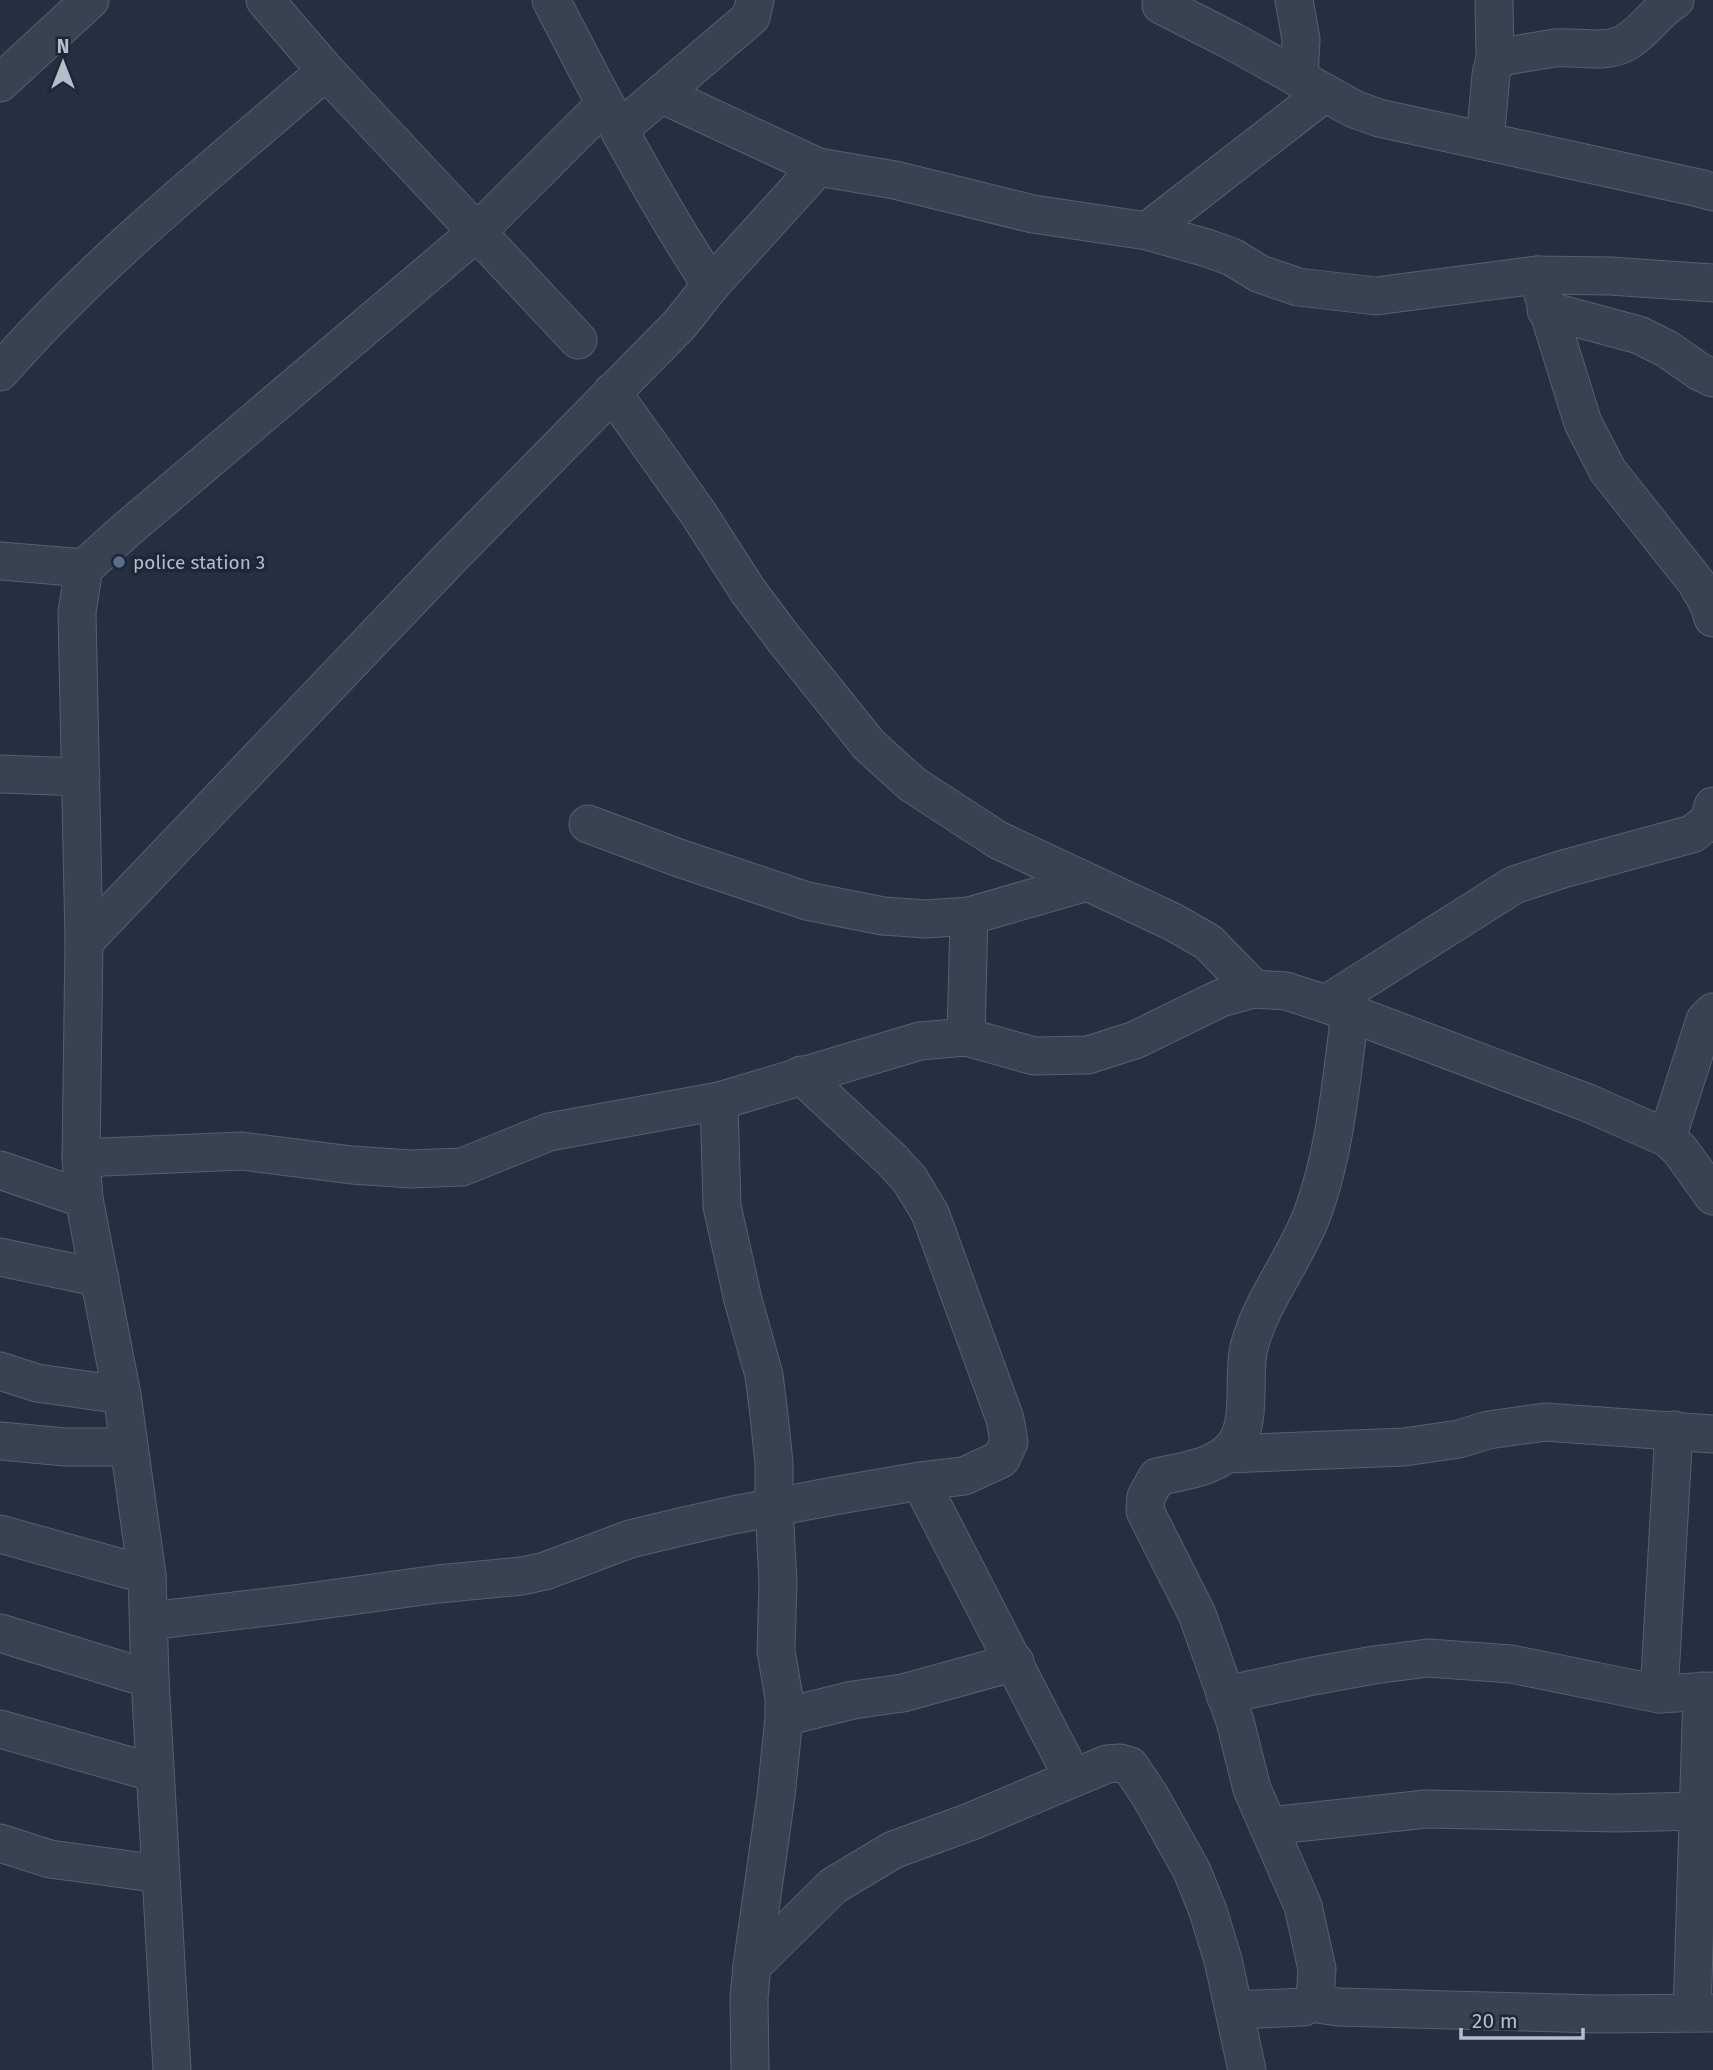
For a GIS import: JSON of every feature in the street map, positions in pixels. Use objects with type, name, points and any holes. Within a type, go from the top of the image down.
[{"type":"street","points":[[0,83],[90,0]]},
{"type":"street","points":[[265,0],[326,71],[578,340]]},
{"type":"street","points":[[551,0],[613,117],[685,245],[711,285]]},
{"type":"street","points":[[172,2070],[146,1575],[122,1395],[84,1199],[81,1158],[84,942],[77,612],[84,568],[613,117],[661,94],[751,17],[755,0]]},
{"type":"street","points":[[1294,0],[1312,86]]},
{"type":"street","points":[[1485,141],[1494,58],[1494,0]]},
{"type":"street","points":[[1494,58],[1557,48],[1606,48],[1623,44],[1640,32],[1663,7],[1675,0]]},
{"type":"street","points":[[1161,5],[1354,109],[1380,118],[1713,192]]},
{"type":"street","points":[[0,372],[40,326],[110,257],[326,71]]},
{"type":"street","points":[[1147,231],[1312,86]]},
{"type":"street","points":[[661,94],[818,167],[895,180],[1033,214],[1147,231],[1232,257],[1260,274],[1298,287],[1376,296],[1537,275],[1610,276],[1713,283]]},
{"type":"street","points":[[84,942],[433,576],[680,324],[711,285],[818,167]]},
{"type":"street","points":[[1537,275],[1583,423],[1608,471],[1696,582],[1713,618]]},
{"type":"street","points":[[1546,310],[1639,335],[1713,378]]},
{"type":"street","points":[[612,392],[698,513],[748,591],[783,639],[869,745],[912,783],[998,840],[1173,922],[1208,942],[1254,989]]},
{"type":"street","points":[[0,561],[84,568]]},
{"type":"street","points":[[0,775],[81,777]]},
{"type":"street","points":[[1338,1009],[1514,885],[1692,834],[1709,821],[1713,806]]},
{"type":"street","points":[[588,824],[807,901],[883,916],[926,919],[969,916],[1087,882]]},
{"type":"street","points":[[966,1037],[969,916]]},
{"type":"street","points":[[81,1158],[241,1151],[352,1165],[411,1169],[462,1167],[549,1132],[719,1101],[920,1041],[966,1037],[1034,1056],[1088,1055],[1135,1040],[1221,998],[1254,989],[1286,991],[1588,1102],[1667,1138],[1680,1150],[1713,1196]]},
{"type":"street","points":[[1235,2010],[1304,2007],[1315,1998],[1317,1969],[1303,1906],[1252,1789],[1235,1721],[1197,1614],[1145,1511],[1146,1497],[1157,1478],[1208,1464],[1227,1454],[1237,1443],[1242,1428],[1249,1348],[1270,1295],[1313,1214],[1330,1156],[1338,1009]]},
{"type":"street","points":[[1667,1138],[1705,1020],[1713,1012]]},
{"type":"street","points":[[149,1621],[438,1584],[522,1576],[545,1571],[630,1539],[774,1507],[920,1481],[964,1476],[1001,1459],[1009,1442],[1005,1419],[930,1213],[910,1180],[892,1160],[801,1075]]},
{"type":"street","points":[[719,1101],[722,1206],[743,1300],[764,1375],[774,1463],[778,1582],[776,1651],[784,1717],[776,1796],[752,1966],[749,1998],[750,2070]]},
{"type":"street","points":[[0,1170],[84,1199]]},
{"type":"street","points":[[0,1256],[100,1278]]},
{"type":"street","points":[[0,1371],[37,1383],[122,1395]]},
{"type":"street","points":[[1227,1454],[1404,1447],[1545,1422],[1713,1434]]},
{"type":"street","points":[[1659,1693],[1674,1430]]},
{"type":"street","points":[[0,1441],[65,1447],[129,1447]]},
{"type":"street","points":[[920,1481],[1073,1778]]},
{"type":"street","points":[[0,1534],[146,1575]]},
{"type":"street","points":[[0,1633],[150,1679]]},
{"type":"street","points":[[1225,1695],[1313,1676],[1428,1658],[1511,1664],[1659,1693],[1707,1691],[1699,1811],[1703,2013],[1598,2014],[1338,2007],[1311,2003]]},
{"type":"street","points":[[784,1717],[853,1700],[903,1693],[1015,1662]]},
{"type":"street","points":[[0,1729],[155,1773]]},
{"type":"street","points":[[752,1966],[833,1886],[893,1850],[972,1821],[1107,1764],[1119,1763],[1130,1766],[1192,1871],[1208,1911],[1235,2010],[1247,2070]]},
{"type":"street","points":[[1268,1826],[1426,1809],[1616,1813],[1699,1811]]},
{"type":"street","points":[[0,1843],[50,1859],[160,1874]]},
{"type":"place","name":"police station 3","points":[[119,562]]}]
